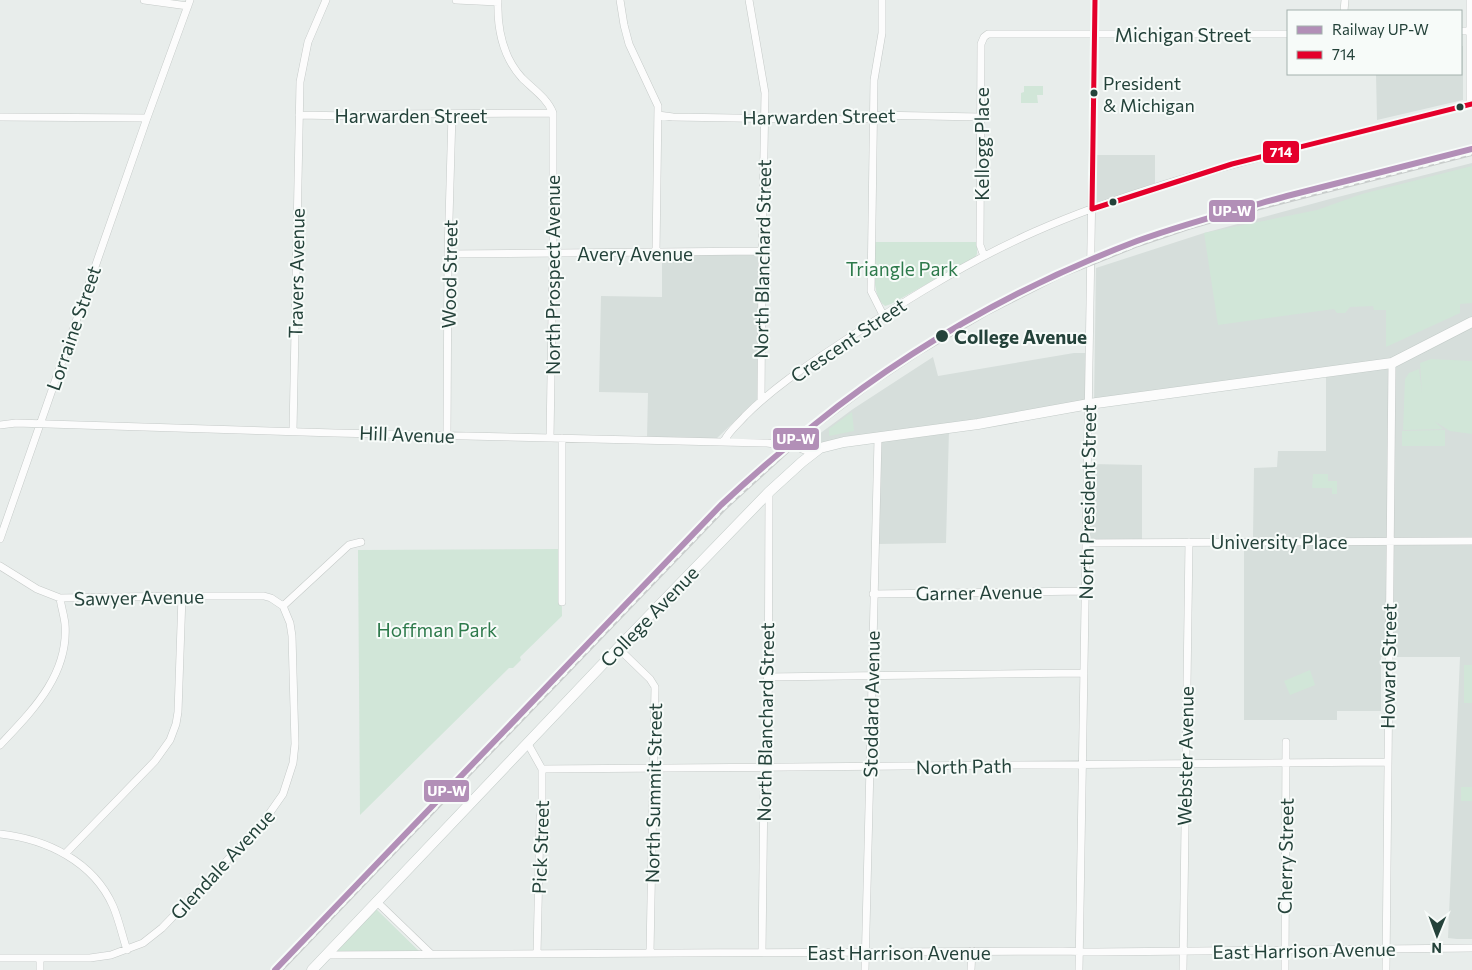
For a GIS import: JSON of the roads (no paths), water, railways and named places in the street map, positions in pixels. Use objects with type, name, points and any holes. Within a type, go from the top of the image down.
[{"type":"street","points":[[144,0],[189,3]]},
{"type":"street","name":"Travers Avenue","points":[[293,431],[300,82],[305,53],[313,28],[326,0]]},
{"type":"street","points":[[456,0],[498,1],[498,27],[507,55],[520,76],[549,104],[552,113]]},
{"type":"street","points":[[620,0],[629,44],[658,106],[656,253]]},
{"type":"street","name":"North Blanchard Street","points":[[749,0],[765,93],[761,400]]},
{"type":"street","points":[[882,0],[882,33],[874,80],[871,291],[883,315]]},
{"type":"street","name":"North President Street","points":[[1079,970],[1095,0]]},
{"type":"street","points":[[1470,0],[1471,104]]},
{"type":"street","name":"Lorraine Street","points":[[0,539],[189,3]]},
{"type":"street","points":[[1462,31],[1470,31]]},
{"type":"street","name":"Michigan Street","points":[[988,34],[1287,34]]},
{"type":"street","name":"Kellogg Place","points":[[984,256],[980,245],[981,44],[984,37],[988,34]]},
{"type":"street","name":"Crescent Street","points":[[724,441],[729,431],[761,400],[802,369],[883,315],[984,256],[1034,232],[1092,209],[1217,168],[1471,104]]},
{"type":"street","name":"Harwarden Street","points":[[299,115],[552,113]]},
{"type":"street","name":"North Prospect Avenue","points":[[550,438],[553,253],[552,113]]},
{"type":"street","name":"Wood Street","points":[[448,435],[448,254],[452,114]]},
{"type":"street","name":"Harwarden Street","points":[[658,115],[673,117],[863,120],[874,115],[980,117]]},
{"type":"street","points":[[0,117],[147,118]]},
{"type":"street","name":"Avery Avenue","points":[[448,254],[762,251]]},
{"type":"street","name":"College Avenue","points":[[312,970],[618,648],[769,492],[812,453],[827,445],[978,424],[1089,404],[1392,363],[1472,322]]},
{"type":"street","name":"Howard Street","points":[[1386,970],[1392,363]]},
{"type":"street","name":"Hill Avenue","points":[[0,425],[16,422],[550,438],[724,441],[787,445],[812,453]]},
{"type":"street","points":[[562,438],[562,602]]},
{"type":"street","name":"Stoddard Avenue","points":[[865,970],[878,439]]},
{"type":"street","name":"North Blanchard Street","points":[[762,952],[764,783],[768,749],[769,492]]},
{"type":"street","name":"University Place","points":[[1086,543],[1472,541]]},
{"type":"street","points":[[283,606],[349,545],[361,542]]},
{"type":"street","name":"Webster Avenue","points":[[1183,970],[1189,542]]},
{"type":"street","name":"Sawyer Avenue","points":[[0,566],[37,589],[60,598],[264,596],[283,606]]},
{"type":"street","name":"Garner Avenue","points":[[873,594],[1085,591]]},
{"type":"street","points":[[65,854],[155,760],[166,747],[173,734],[178,712],[182,596]]},
{"type":"street","points":[[0,744],[36,707],[58,669],[64,650],[65,635],[65,623],[60,598]]},
{"type":"street","name":"Glendale Avenue","points":[[0,958],[80,958],[106,956],[143,943],[162,928],[262,824],[283,794],[291,774],[295,744],[292,636],[290,623],[283,606]]},
{"type":"street","name":"North Summit Street","points":[[618,648],[650,679],[655,687],[650,953]]},
{"type":"street","points":[[767,677],[1084,672]]},
{"type":"street","name":"Cherry Street","points":[[1285,970],[1286,742]]},
{"type":"street","name":"Pick Street","points":[[528,744],[542,769],[537,954]]},
{"type":"street","name":"North Path","points":[[542,769],[1387,762]]},
{"type":"street","points":[[0,834],[39,842],[65,854],[95,877],[112,906],[126,950]]},
{"type":"street","points":[[376,901],[431,954]]},
{"type":"street","name":"East Harrison Avenue","points":[[326,955],[1472,948]]},
{"type":"street","points":[[971,970],[972,951]]},
{"type":"street","points":[[40,958],[40,970]]},
{"type":"railway","points":[[281,970],[724,509],[803,437],[873,384],[918,354],[986,314],[1061,276],[1138,245],[1240,213],[1472,154]]},
{"type":"rail line","name":"UP-W","points":[[275,970],[721,505],[802,434],[889,370],[928,344],[1009,298],[1094,258],[1155,234],[1287,196],[1472,149]]},
{"type":"place","name":"President & Michigan","points":[[1094,93]]},
{"type":"place","name":"College Avenue","points":[[942,336]]},
{"type":"park label","name":"Triangle Park","points":[[902,268]]},
{"type":"park label","name":"Hoffman Park","points":[[437,629]]}]
